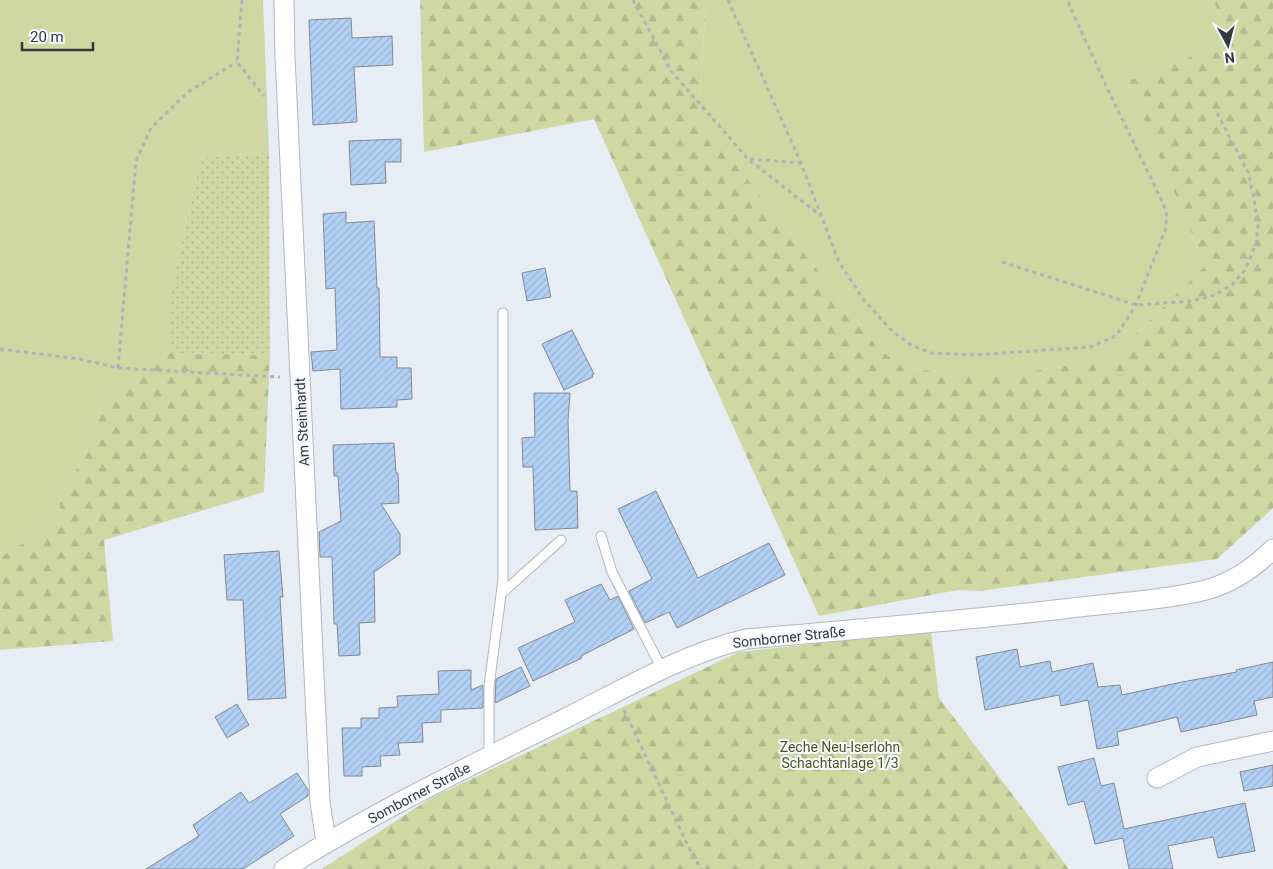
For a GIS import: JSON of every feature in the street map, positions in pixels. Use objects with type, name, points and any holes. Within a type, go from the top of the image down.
[{"type":"street","name":"Am Steinhardt","points":[[284,2],[320,802],[326,842]]},
{"type":"street","name":"Somborner Straße","points":[[284,869],[326,842],[489,756],[662,669],[724,644],[746,639],[961,620],[1167,597],[1207,589],[1237,577],[1273,549]]},
{"type":"street","points":[[1157,778],[1197,757],[1273,741]]},
{"type":"lane","points":[[489,756],[489,686],[503,580],[504,313]]},
{"type":"lane","points":[[601,536],[612,572],[662,669]]},
{"type":"lane","points":[[501,594],[561,540]]},
{"type":"path","points":[[242,0],[237,62],[266,98]]},
{"type":"path","points":[[633,0],[671,70],[748,159],[822,216]]},
{"type":"path","points":[[728,0],[801,163],[839,262],[863,299],[893,332],[910,345],[931,353],[975,355],[1090,347],[1116,336],[1136,305],[1165,230],[1167,216],[1163,203],[1108,92],[1067,0]]},
{"type":"path","points":[[118,368],[136,162],[151,128],[169,110],[188,92],[237,62]]},
{"type":"path","points":[[1002,262],[1136,305],[1192,300],[1215,295],[1233,284],[1245,270],[1256,244],[1258,225],[1248,172],[1216,111]]},
{"type":"path","points":[[748,159],[801,163]]},
{"type":"path","points":[[0,349],[80,359],[118,368],[300,378]]},
{"type":"path","points":[[632,724],[688,846],[701,869]]},
{"type":"green space","points":[[0,0],[263,0],[269,152],[201,158],[170,294],[170,353],[107,392],[85,456],[61,495],[59,514],[35,536],[0,557]]},
{"type":"green space","points":[[420,0],[706,0],[699,116],[877,347],[903,367],[941,372],[1027,372],[1111,358],[1205,266],[1128,81],[1232,41],[1213,0],[1273,0],[1273,508],[1217,559],[980,591],[958,590],[819,616],[594,119],[424,152]]},
{"type":"green space","points":[[706,0],[1213,0],[1232,41],[1128,81],[1205,266],[1111,358],[1027,372],[941,372],[903,367],[877,347],[699,116]]},
{"type":"green space","points":[[269,152],[270,355],[170,353],[170,294],[201,158]]},
{"type":"green space","points":[[170,353],[270,355],[264,492],[104,540],[113,641],[0,650],[0,557],[35,536],[59,514],[61,495],[85,456],[107,392]]},
{"type":"green space","name":"Zeche Neu-Iserlohn Schachtanlage 1/3","points":[[931,631],[939,698],[1069,869],[322,869],[431,798],[739,652]]},
{"type":"building","points":[[351,18],[352,38],[392,36],[393,65],[354,67],[357,122],[313,125],[309,20]]},
{"type":"building","points":[[401,139],[401,162],[385,162],[386,183],[351,185],[349,141]]},
{"type":"building","points":[[346,212],[346,223],[374,221],[377,288],[379,288],[380,357],[397,357],[397,368],[411,368],[412,399],[397,400],[397,407],[341,409],[340,369],[313,371],[311,352],[337,350],[335,288],[326,289],[323,214]]},
{"type":"building","points":[[545,268],[551,297],[527,301],[522,273]]},
{"type":"building","points":[[572,330],[594,374],[592,375],[593,377],[564,390],[542,344]]},
{"type":"building","points":[[534,393],[570,393],[568,420],[570,491],[577,491],[578,528],[535,530],[533,467],[523,467],[522,438],[535,437]]},
{"type":"building","points":[[394,443],[399,503],[381,504],[400,534],[400,554],[374,572],[375,622],[359,623],[360,655],[339,656],[337,624],[334,624],[332,557],[320,557],[319,532],[341,521],[338,476],[334,476],[333,445]]},
{"type":"building","points":[[656,491],[698,578],[769,543],[785,575],[677,628],[669,612],[645,623],[629,591],[652,579],[618,509]]},
{"type":"building","points":[[279,551],[283,597],[280,597],[286,698],[248,700],[243,600],[227,600],[224,555]]},
{"type":"building","points":[[601,584],[610,600],[618,596],[634,629],[581,656],[582,658],[533,681],[518,648],[575,622],[565,600]]},
{"type":"building","points":[[1017,649],[1020,667],[1050,661],[1052,672],[1093,663],[1098,687],[1120,685],[1122,695],[1237,672],[1236,670],[1273,662],[1273,697],[1254,701],[1257,715],[1181,732],[1177,717],[1117,732],[1119,745],[1097,749],[1088,700],[1061,706],[1059,695],[985,710],[976,657]]},
{"type":"building","points":[[521,667],[530,686],[495,703],[496,679]]},
{"type":"building","points":[[471,670],[471,690],[483,685],[483,708],[441,710],[441,722],[422,723],[423,742],[398,743],[400,755],[380,756],[381,766],[362,767],[362,776],[344,776],[342,728],[361,728],[361,718],[379,718],[379,708],[398,707],[397,696],[439,694],[438,671]]},
{"type":"building","points":[[237,704],[249,725],[227,738],[215,717]]},
{"type":"building","points":[[1094,758],[1101,786],[1114,783],[1124,829],[1245,803],[1255,851],[1218,858],[1213,837],[1168,846],[1173,869],[1129,869],[1123,838],[1095,844],[1084,801],[1068,805],[1058,767]]},
{"type":"building","points":[[1273,765],[1273,786],[1244,791],[1240,772]]},
{"type":"building","points":[[297,773],[308,790],[308,796],[280,814],[294,836],[243,869],[146,869],[199,836],[193,825],[241,792],[249,803]]}]
